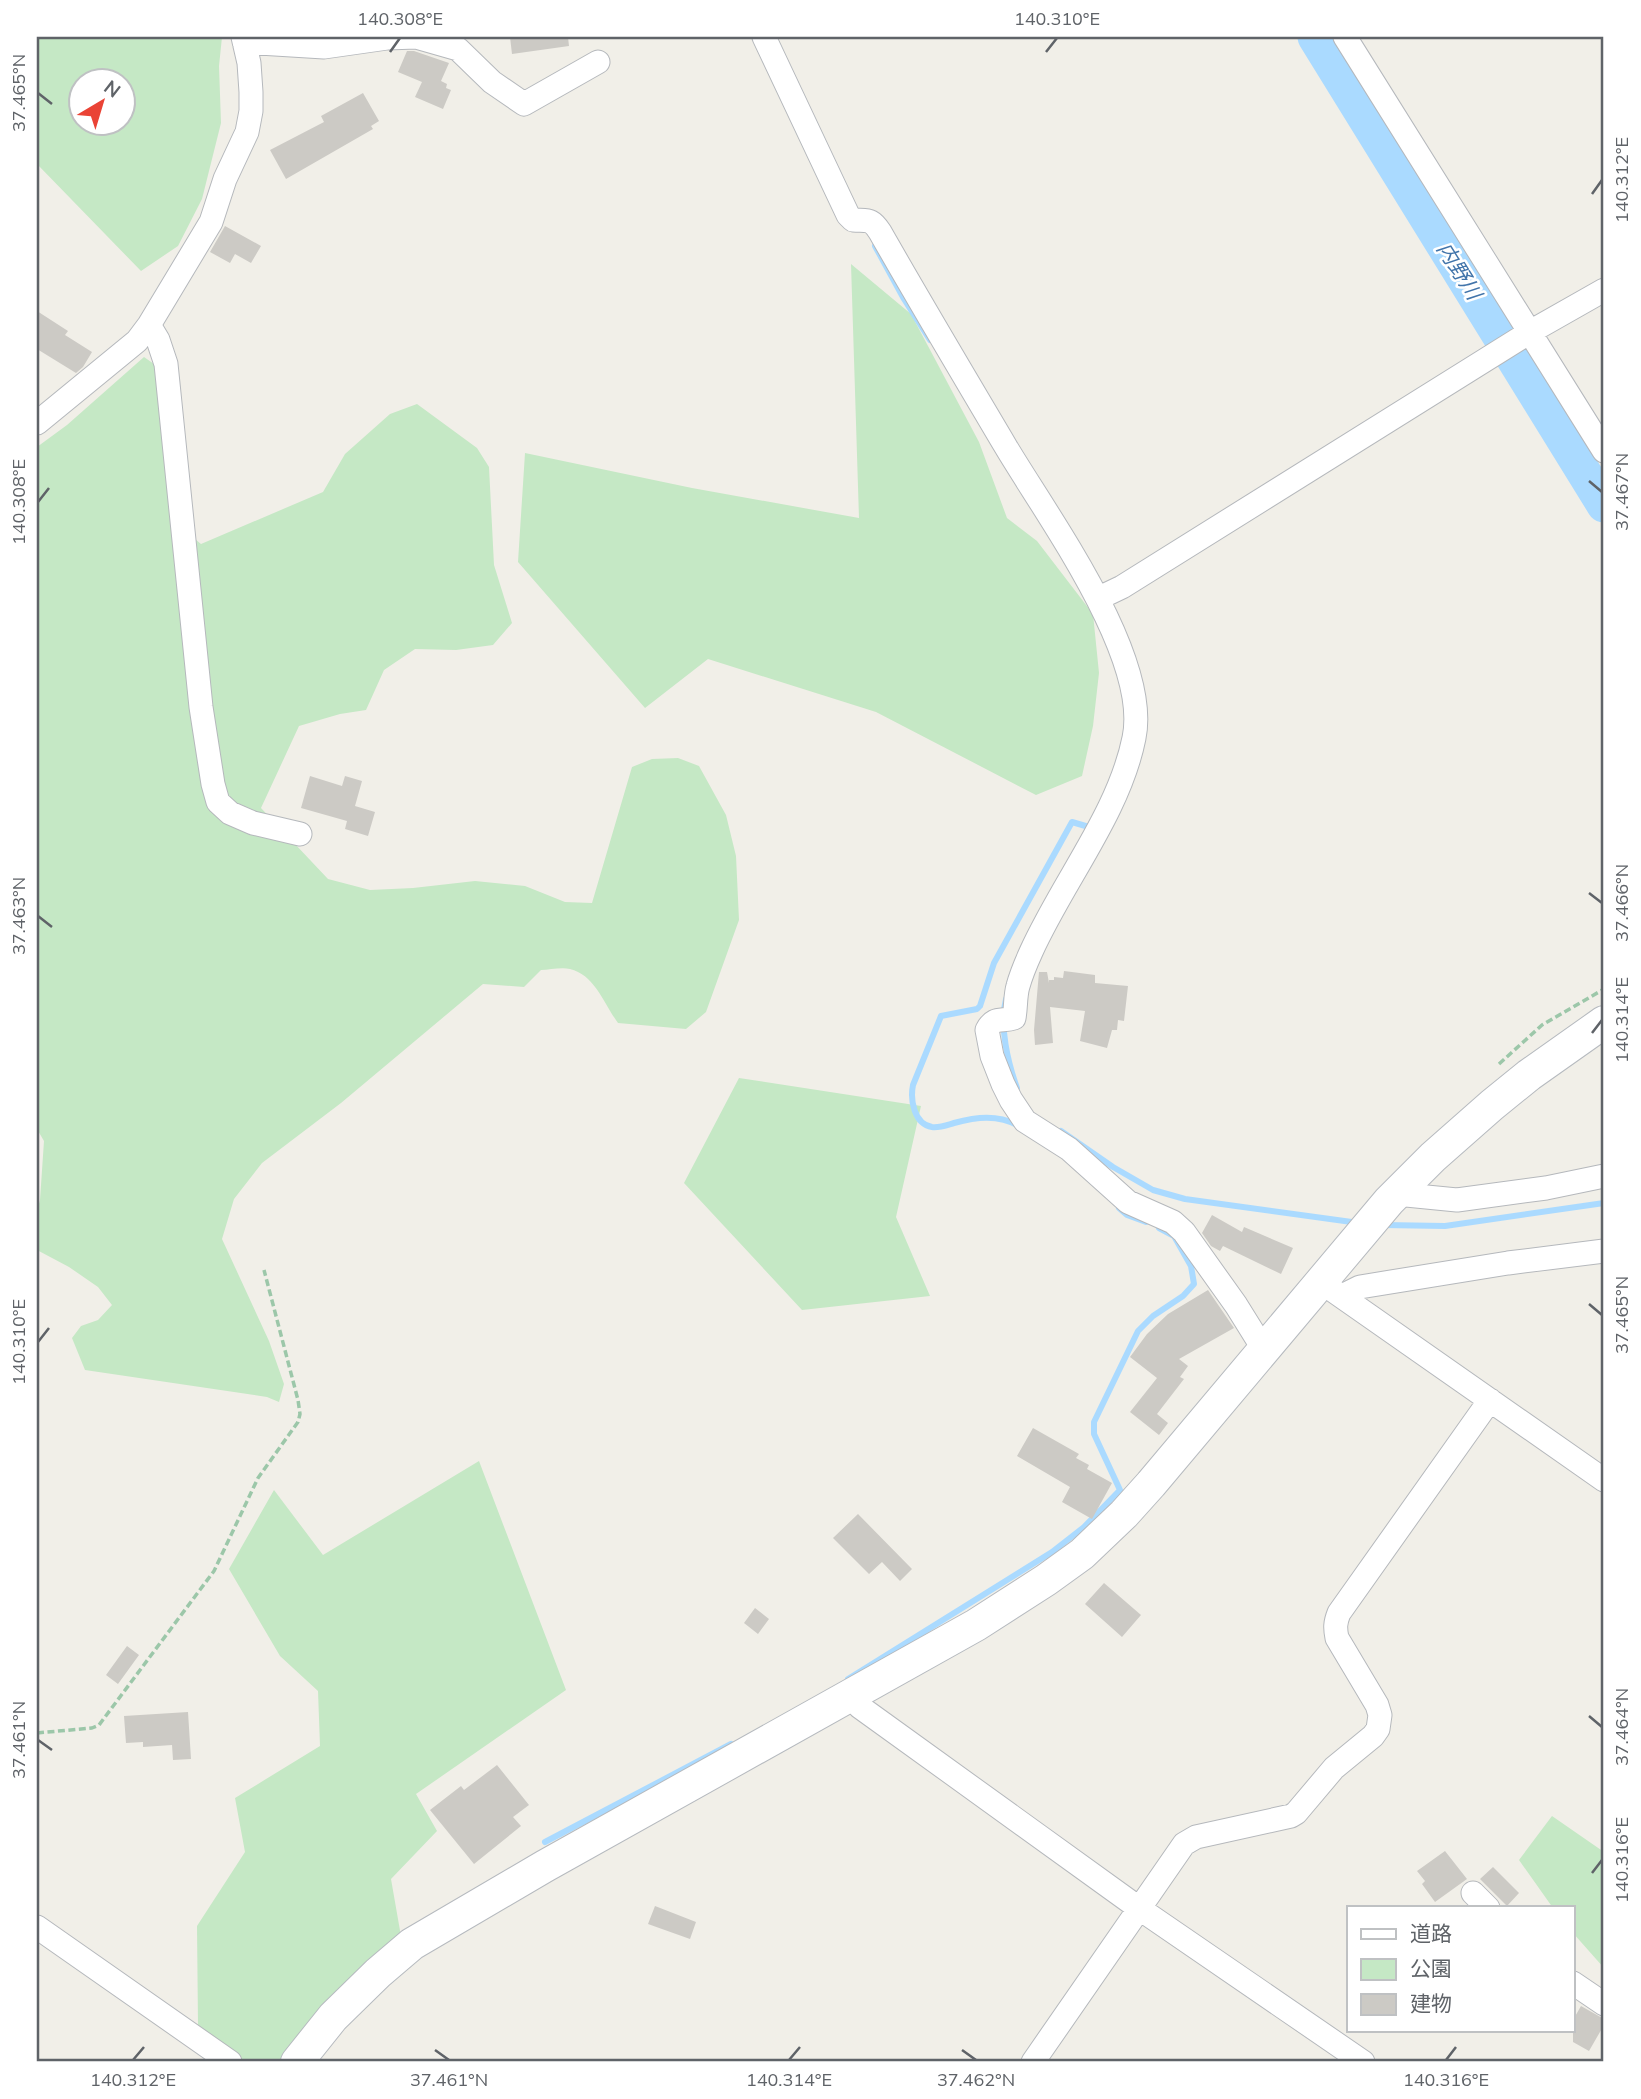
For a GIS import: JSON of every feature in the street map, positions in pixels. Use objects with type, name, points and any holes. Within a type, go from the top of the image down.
[{"type":"street","points":[[37,423],[137,341],[211,222],[225,179],[247,132],[251,111],[249,63],[244,40],[324,47],[416,37],[458,49],[492,82],[524,104],[598,61]]},
{"type":"street","points":[[764,37],[848,215],[853,220],[868,220],[875,224],[1014,461],[1099,598],[1134,695],[1137,715],[1128,764],[1116,793],[1032,951],[1017,987],[1014,1018],[998,1019],[992,1022],[987,1030],[992,1056],[1010,1100],[1025,1121],[1069,1149],[1128,1202],[1174,1222],[1184,1232],[1264,1350]]},
{"type":"street","points":[[1345,37],[1604,451]]},
{"type":"street","points":[[1099,598],[1122,587],[1530,332],[1604,290]]},
{"type":"street","points":[[149,325],[158,340],[166,364],[201,707],[218,803],[230,813],[253,823],[300,834]]},
{"type":"street","points":[[297,2062],[333,2017],[412,1944],[545,1866],[976,1625],[1046,1580],[1082,1553],[1124,1514],[1151,1484],[1264,1350],[1331,1290],[1396,1194],[1433,1157],[1529,1074],[1604,1022]]},
{"type":"street","points":[[1396,1194],[1457,1200],[1546,1188],[1604,1176]]},
{"type":"street","points":[[1331,1290],[1604,1251]]},
{"type":"street","points":[[1331,1290],[1604,1480]]},
{"type":"street","points":[[1033,2062],[1179,1850],[1190,1839],[1291,1816],[1304,1805],[1334,1768],[1378,1729],[1380,1715],[1377,1705],[1337,1638],[1336,1621],[1339,1613],[1490,1400]]},
{"type":"street","points":[[850,1696],[860,1707],[1140,1909],[1363,2062]]},
{"type":"street","points":[[37,1927],[230,2062]]},
{"type":"street","points":[[1574,1984],[1604,2004]]},
{"type":"path","points":[[37,1733],[99,1725],[214,1571],[258,1478],[298,1422],[298,1400],[264,1270]]},
{"type":"green space","points":[[37,37],[222,37],[219,66],[221,123],[202,199],[178,246],[141,271],[37,164]]},
{"type":"green space","points":[[851,264],[911,314],[979,442],[1007,518],[1037,541],[1093,614],[1099,673],[1093,726],[1082,776],[1036,795],[876,712],[708,659],[645,708],[518,562],[525,453],[692,488],[859,518]]},
{"type":"green space","points":[[144,357],[154,364],[189,534],[201,544],[323,492],[345,454],[390,414],[417,404],[477,448],[489,467],[494,565],[512,623],[493,645],[456,650],[415,649],[384,670],[366,710],[340,714],[299,726],[261,808],[328,879],[370,890],[475,881],[525,886],[565,902],[592,903],[632,767],[652,759],[678,758],[699,766],[726,815],[736,856],[739,920],[706,1012],[686,1029],[618,1023],[586,977],[570,969],[541,970],[524,987],[483,984],[341,1103],[262,1163],[234,1199],[222,1239],[269,1341],[284,1384],[279,1402],[267,1397],[85,1370],[72,1338],[81,1326],[98,1320],[112,1305],[98,1287],[37,1250],[37,1211],[44,1141],[37,1129],[37,447],[67,425]]},
{"type":"green space","points":[[739,1078],[921,1106],[896,1217],[930,1296],[802,1310],[684,1183]]},
{"type":"green space","points":[[479,1461],[566,1690],[416,1794],[437,1831],[391,1879],[402,1942],[295,2062],[245,2062],[198,2025],[197,1926],[245,1852],[235,1798],[320,1746],[318,1691],[280,1656],[229,1569],[274,1490],[323,1555]]},
{"type":"green space","points":[[1552,1816],[1604,1852],[1604,1968],[1574,1934],[1574,1906],[1552,1906],[1519,1860]]},
{"type":"building","points":[[510,37],[568,37],[569,46],[512,54]]},
{"type":"building","points":[[407,51],[449,63],[441,81],[451,90],[443,109],[415,97],[422,82],[398,72]]},
{"type":"building","points":[[363,93],[379,121],[371,126],[373,129],[286,179],[270,150],[324,122],[321,116]]},
{"type":"building","points":[[225,226],[261,246],[251,263],[235,254],[230,263],[210,252]]},
{"type":"building","points":[[37,311],[68,331],[65,335],[92,352],[76,373],[37,349]]},
{"type":"building","points":[[310,776],[342,786],[345,776],[362,781],[355,806],[375,812],[368,836],[345,829],[347,821],[301,808]]},
{"type":"building","points":[[1064,971],[1095,975],[1095,983],[1128,986],[1124,1021],[1118,1020],[1117,1030],[1112,1030],[1107,1048],[1080,1041],[1085,1011],[1050,1007],[1053,1043],[1035,1045],[1039,972],[1047,972],[1049,983],[1054,977],[1063,978]]},
{"type":"building","points":[[1212,1215],[1242,1232],[1244,1227],[1293,1248],[1281,1274],[1223,1246],[1220,1251],[1211,1246],[1202,1233]]},
{"type":"building","points":[[1208,1290],[1234,1328],[1179,1359],[1188,1366],[1180,1377],[1184,1379],[1157,1414],[1168,1423],[1159,1435],[1130,1412],[1157,1378],[1130,1357],[1147,1334],[1168,1314]]},
{"type":"building","points":[[1033,1428],[1079,1454],[1076,1458],[1089,1465],[1087,1469],[1112,1483],[1092,1519],[1062,1502],[1070,1487],[1017,1456]]},
{"type":"building","points":[[858,1514],[912,1569],[900,1581],[882,1562],[869,1574],[833,1538]]},
{"type":"building","points":[[1104,1583],[1141,1615],[1122,1637],[1085,1604]]},
{"type":"building","points":[[755,1608],[769,1619],[758,1634],[744,1623]]},
{"type":"building","points":[[127,1646],[139,1655],[118,1684],[106,1675]]},
{"type":"building","points":[[188,1712],[191,1759],[173,1760],[172,1745],[143,1747],[143,1742],[126,1743],[124,1716]]},
{"type":"building","points":[[497,1765],[529,1805],[513,1817],[521,1826],[474,1864],[430,1810],[461,1786],[464,1790]]},
{"type":"building","points":[[1445,1851],[1467,1879],[1435,1902],[1422,1884],[1425,1881],[1417,1871]]},
{"type":"building","points":[[1493,1867],[1519,1893],[1507,1906],[1480,1879]]},
{"type":"building","points":[[655,1906],[696,1922],[690,1939],[648,1924]]},
{"type":"building","points":[[1581,2006],[1604,2019],[1604,2025],[1589,2051],[1573,2042],[1574,2018]]},
{"type":"waterway","name":"内野川","points":[[1315,37],[1604,505]]},
{"type":"waterway","points":[[875,246],[930,340]]},
{"type":"waterway","points":[[1019,1126],[987,1118],[937,1127],[926,1125],[915,1111],[913,1085],[941,1016],[977,1009],[980,1006],[994,963],[1072,822],[1089,827]]},
{"type":"waterway","points":[[1006,999],[1004,1032],[1017,1088]]},
{"type":"waterway","points":[[1061,1131],[1113,1167],[1153,1190],[1185,1199],[1359,1223]]},
{"type":"waterway","points":[[1383,1225],[1445,1226],[1604,1203]]},
{"type":"waterway","points":[[1119,1208],[1127,1215],[1146,1222]]},
{"type":"waterway","points":[[848,1679],[1052,1552],[1084,1527],[1120,1490],[1094,1434],[1094,1422],[1138,1331],[1153,1316],[1183,1296],[1194,1284],[1191,1266],[1174,1236],[1159,1228]]},
{"type":"waterway","points":[[545,1842],[731,1744]]}]
